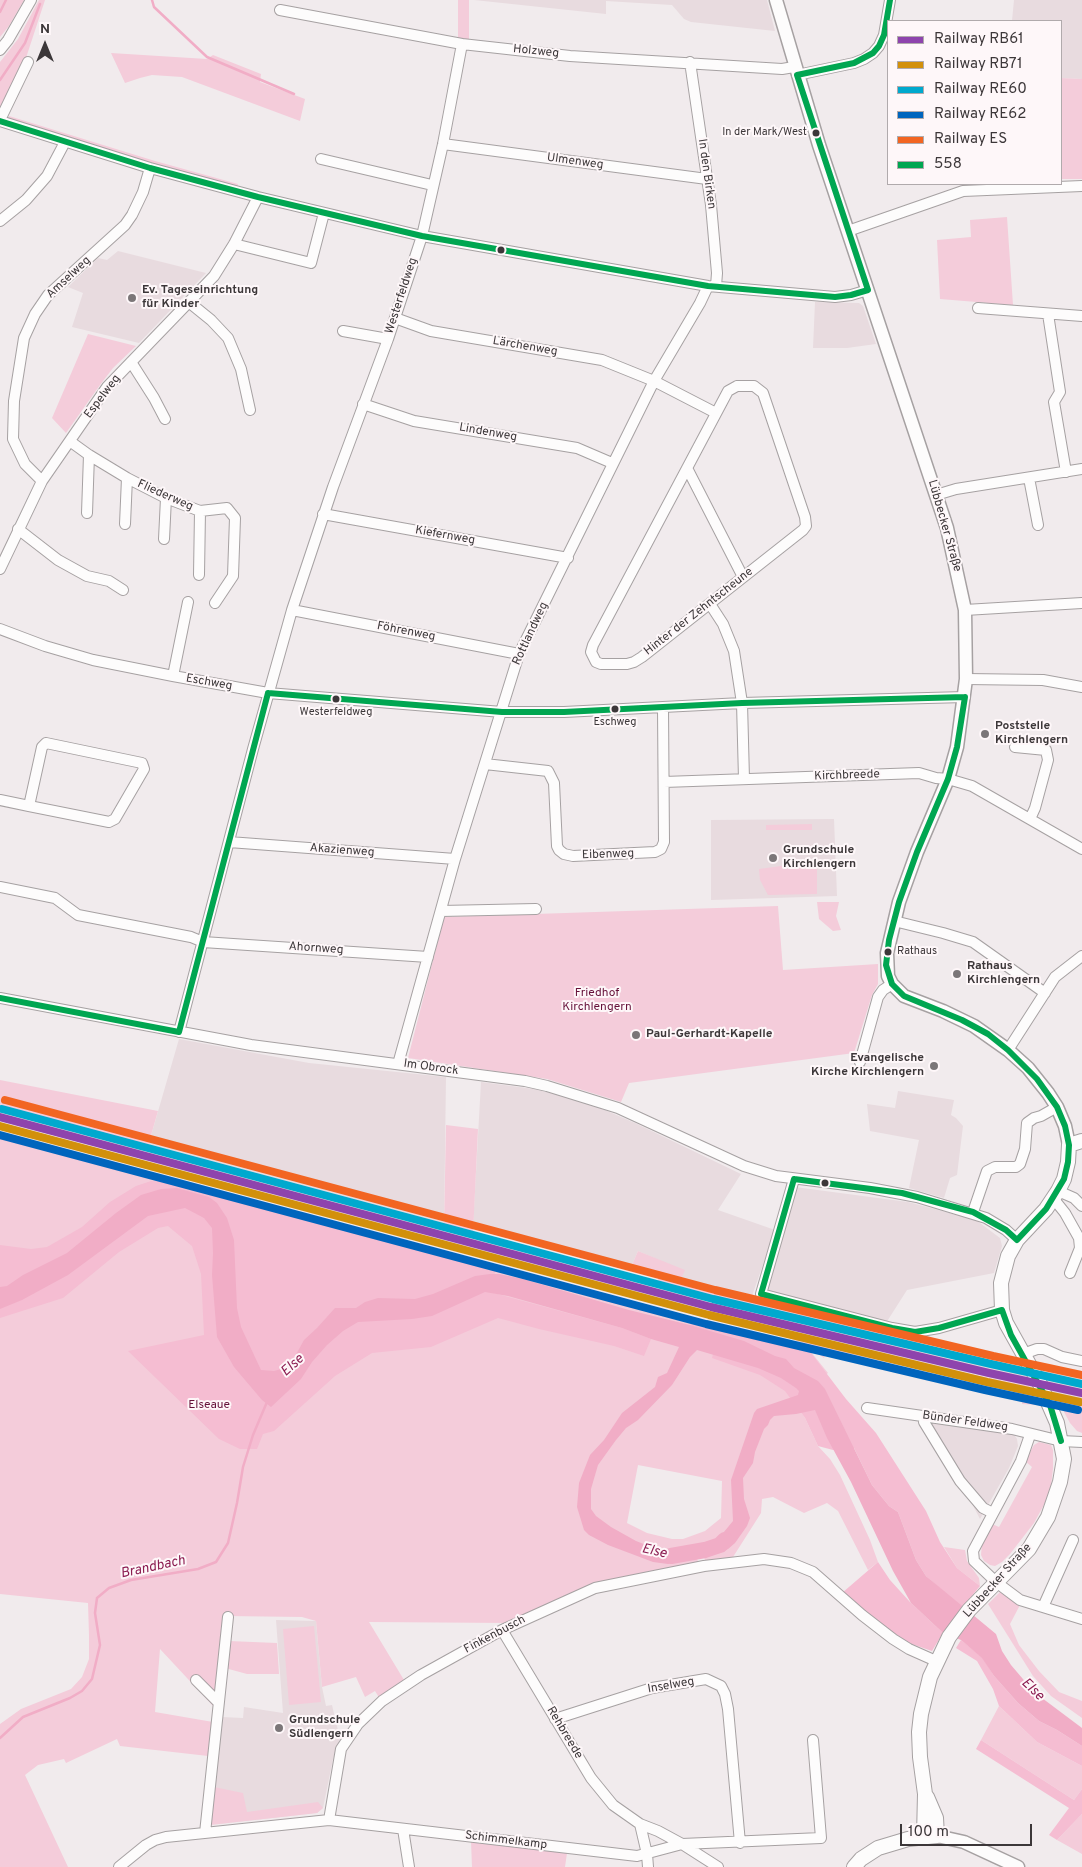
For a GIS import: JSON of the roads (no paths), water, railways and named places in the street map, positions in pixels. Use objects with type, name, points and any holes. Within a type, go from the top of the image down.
[{"type":"main road","name":"Lübbecker Straße","points":[[930,1836],[936,1818],[925,1794],[919,1732],[925,1691],[936,1661],[949,1637],[969,1610],[1029,1550],[1055,1501],[1064,1466],[1062,1441],[1050,1405],[1006,1323],[1002,1310],[1001,1283],[1003,1270],[1017,1240],[1055,1195],[1064,1179],[1075,1143]]},
{"type":"main road","points":[[854,1867],[865,1856],[878,1848],[930,1836]]},
{"type":"street","points":[[0,50],[8,40],[31,0]]},
{"type":"street","name":"Lübbecker Straße","points":[[776,0],[796,71],[950,539],[964,610],[966,679],[957,747],[948,779],[917,852],[894,921],[886,965],[892,984],[904,996],[962,1020],[988,1034],[1008,1050],[1037,1078],[1057,1107],[1075,1143]]},
{"type":"street","name":"Holzweg","points":[[280,10],[462,44],[570,56],[690,62],[796,71],[854,63],[873,54],[884,34],[890,0]]},
{"type":"street","name":"Westerfeldweg","points":[[179,1032],[268,692],[292,610],[324,514],[388,339],[422,236],[432,185],[443,144],[462,44]]},
{"type":"street","points":[[28,62],[0,121],[150,168],[258,197],[422,236],[712,286],[834,297],[868,290]]},
{"type":"street","name":"In den Birken","points":[[690,62],[707,180],[717,272],[712,286]]},
{"type":"street","points":[[0,221],[26,200],[47,176],[66,142]]},
{"type":"street","name":"Ulmenweg","points":[[443,144],[707,180]]},
{"type":"street","points":[[322,159],[432,185]]},
{"type":"street","name":"Amselweg","points":[[42,481],[25,464],[13,439],[14,401],[24,338],[35,314],[48,295],[125,225],[143,192],[150,168]]},
{"type":"street","points":[[848,231],[964,191],[1082,186]]},
{"type":"street","name":"Espelweg","points":[[0,569],[2,557],[42,481],[71,442],[107,387],[214,276],[234,244],[258,197]]},
{"type":"street","points":[[234,244],[311,263],[324,213]]},
{"type":"street","name":"Rottlandweg","points":[[398,1064],[455,859],[519,654],[654,381],[712,286]]},
{"type":"street","points":[[190,302],[228,338],[242,369],[250,410]]},
{"type":"street","points":[[978,308],[1082,316]]},
{"type":"street","points":[[1048,314],[1060,392],[1054,402],[1066,472]]},
{"type":"street","name":"Lärchenweg","points":[[395,318],[431,331],[602,360],[654,381],[716,413]]},
{"type":"street","points":[[343,331],[388,339]]},
{"type":"street","points":[[131,362],[165,419]]},
{"type":"street","name":"Hinter der Zehntscheune","points":[[737,386],[754,386],[763,393],[806,522],[803,530],[634,662],[627,664],[601,664],[596,662],[592,657],[593,645],[716,413],[728,391],[732,388],[737,386]]},
{"type":"street","name":"Lindenweg","points":[[363,404],[414,421],[576,448],[612,463]]},
{"type":"street","name":"Fliederweg","points":[[71,442],[127,478],[166,498],[200,511],[227,508],[235,518],[233,576],[215,603]]},
{"type":"street","points":[[88,513],[89,455]]},
{"type":"street","points":[[687,468],[743,577]]},
{"type":"street","points":[[936,495],[956,489],[1082,469]]},
{"type":"street","points":[[125,524],[127,478]]},
{"type":"street","points":[[1029,478],[1038,525]]},
{"type":"street","points":[[164,539],[166,498]]},
{"type":"street","points":[[199,575],[200,511]]},
{"type":"street","name":"Kiefernweg","points":[[324,514],[568,558]]},
{"type":"street","points":[[18,529],[58,560],[87,576],[109,581],[123,590]]},
{"type":"street","name":"Eschweg","points":[[173,676],[188,602]]},
{"type":"street","points":[[710,604],[729,636],[738,675],[742,703],[744,779]]},
{"type":"street","points":[[964,610],[1082,604]]},
{"type":"street","name":"Föhrenweg","points":[[292,610],[519,654]]},
{"type":"street","name":"Eschweg","points":[[0,629],[44,646],[93,660],[268,692],[502,712],[564,712],[742,703],[965,697]]},
{"type":"street","points":[[966,679],[1043,680],[1082,687]]},
{"type":"street","name":"Eibenweg","points":[[485,764],[548,771],[554,783],[557,846],[558,850],[564,854],[573,856],[655,852],[662,849],[664,842],[663,708]]},
{"type":"street","points":[[0,800],[29,806],[109,822],[115,819],[144,770],[142,763],[46,743],[42,747],[29,806]]},
{"type":"street","points":[[1015,747],[1046,750],[1048,760],[1030,819]]},
{"type":"street","name":"Kirchbreede","points":[[664,782],[919,773],[972,786],[1082,849]]},
{"type":"street","name":"Akazienweg","points":[[229,842],[455,859]]},
{"type":"street","name":"Ahornweg","points":[[0,887],[55,898],[78,914],[191,937],[203,942],[428,957]]},
{"type":"street","points":[[441,911],[536,909]]},
{"type":"street","points":[[894,921],[973,942],[1045,993]]},
{"type":"street","points":[[1008,1050],[1056,977],[1082,956]]},
{"type":"street","points":[[860,1062],[878,997],[883,990],[892,984]]},
{"type":"street","name":"Im Obrock","points":[[0,998],[179,1032],[310,1054],[525,1081],[566,1091],[618,1108],[744,1166],[776,1176],[902,1193],[972,1212],[1006,1230],[1017,1240]]},
{"type":"street","points":[[972,1212],[987,1171],[995,1167],[1016,1167],[1020,1164],[1025,1149],[1026,1123],[1057,1107]]},
{"type":"street","points":[[794,1179],[761,1294],[892,1328],[915,1332],[939,1328],[1002,1310]]},
{"type":"street","points":[[1055,1195],[1074,1198],[1082,1206]]},
{"type":"street","points":[[1055,1195],[1079,1238],[1080,1248],[1070,1273]]},
{"type":"street","points":[[1023,1354],[1037,1349],[1044,1349],[1062,1357],[1082,1361]]},
{"type":"street","name":"Bünder Feldweg","points":[[867,1408],[1012,1429],[1062,1441],[1082,1442]]},
{"type":"street","points":[[924,1416],[924,1422],[960,1481],[983,1508],[993,1513]]},
{"type":"street","points":[[1030,1434],[1021,1460],[973,1551],[974,1560],[996,1582],[1020,1600],[1082,1619]]},
{"type":"street","points":[[1043,1608],[1073,1540]]},
{"type":"street","name":"Finkenbusch","points":[[329,1820],[341,1749],[358,1724],[382,1701],[502,1630],[595,1588],[704,1566],[764,1560],[791,1564],[813,1572],[862,1615],[893,1639],[909,1649],[936,1661]]},
{"type":"street","points":[[205,1833],[228,1617]]},
{"type":"street","name":"Rehbreede","points":[[502,1630],[591,1778],[613,1805],[640,1824],[682,1844]]},
{"type":"street","name":"Inselweg","points":[[554,1719],[652,1688],[706,1679],[721,1686],[728,1709],[740,1842]]},
{"type":"street","points":[[196,1680],[218,1702]]},
{"type":"street","name":"Schimmelkamp","points":[[329,1820],[637,1856],[661,1848],[682,1844],[821,1838],[813,1740]]},
{"type":"street","points":[[119,1867],[146,1845],[166,1837],[329,1820]]},
{"type":"street","points":[[640,1824],[648,1867]]},
{"type":"street","points":[[403,1829],[408,1867]]},
{"type":"street","points":[[930,1836],[947,1837],[964,1842],[1018,1867]]},
{"type":"street","points":[[682,1844],[718,1867]]},
{"type":"water","points":[[177,1188],[209,1197],[217,1203],[227,1218],[234,1240],[237,1308],[241,1327],[261,1370],[274,1371],[285,1368],[293,1360],[304,1340],[335,1308],[356,1308],[365,1302],[378,1298],[415,1299],[433,1294],[475,1276],[490,1274],[523,1279],[629,1310],[690,1325],[744,1341],[775,1356],[786,1359],[794,1368],[818,1381],[825,1389],[872,1485],[889,1506],[898,1512],[916,1560],[926,1576],[996,1634],[1002,1651],[1011,1665],[1034,1692],[1082,1728],[1082,1746],[1039,1721],[1018,1703],[994,1676],[982,1658],[961,1640],[943,1633],[911,1603],[893,1571],[815,1410],[774,1416],[770,1420],[764,1429],[753,1463],[743,1478],[744,1499],[750,1518],[747,1526],[735,1543],[728,1549],[720,1552],[706,1553],[705,1545],[719,1538],[733,1521],[731,1480],[754,1413],[757,1409],[798,1395],[799,1391],[796,1388],[781,1378],[758,1368],[697,1350],[690,1357],[672,1385],[638,1420],[626,1428],[598,1465],[591,1489],[591,1509],[596,1516],[611,1527],[636,1541],[654,1548],[684,1552],[692,1550],[694,1557],[668,1564],[653,1562],[608,1545],[589,1535],[584,1530],[577,1507],[579,1483],[590,1455],[604,1440],[622,1413],[655,1387],[658,1377],[667,1373],[679,1347],[622,1328],[508,1296],[485,1292],[432,1316],[358,1322],[343,1331],[327,1345],[312,1362],[301,1379],[271,1407],[262,1400],[234,1367],[217,1337],[212,1275],[212,1228],[204,1218],[185,1208],[148,1216],[68,1275],[22,1300],[0,1309],[0,1287],[7,1286],[23,1275],[67,1253],[141,1195],[161,1189]]},
{"type":"waterway","points":[[0,12],[6,0]]},
{"type":"waterway","points":[[152,0],[154,7],[207,57],[294,94]]},
{"type":"waterway","points":[[0,80],[25,43],[40,4]]},
{"type":"waterway","name":"Brandbach","points":[[0,1738],[23,1717],[70,1698],[82,1691],[92,1679],[100,1645],[95,1613],[97,1598],[109,1588],[131,1580],[198,1569],[216,1562],[228,1543],[243,1467],[253,1435],[267,1402]]},
{"type":"waterway","name":"Else","points":[[671,1556],[705,1550],[720,1545],[725,1540]]},
{"type":"rail line","name":"ES","points":[[5,1100],[715,1290],[993,1356],[1082,1375]]},
{"type":"rail line","name":"RE60","points":[[2,1109],[713,1299],[1082,1384]]},
{"type":"rail line","name":"RB61","points":[[0,1117],[711,1307],[989,1373],[1082,1393]]},
{"type":"rail line","name":"RB71","points":[[0,1126],[709,1315],[987,1382],[1080,1402]]},
{"type":"rail line","name":"RE62","points":[[0,1135],[706,1324],[1078,1410]]},
{"type":"place","name":"In der Mark/West","points":[[816,133]]},
{"type":"place","name":"Ev. Tageseinrichtung für Kinder","points":[[132,298]]},
{"type":"place","name":"Westerfeldweg","points":[[336,699]]},
{"type":"place","name":"Eschweg","points":[[615,709]]},
{"type":"place","name":"Poststelle Kirchlengern","points":[[985,734]]},
{"type":"place","name":"Grundschule Kirchlengern","points":[[773,858]]},
{"type":"place","name":"Rathaus","points":[[888,952]]},
{"type":"place","name":"Rathaus Kirchlengern","points":[[957,974]]},
{"type":"place","name":"Paul-Gerhardt-Kapelle","points":[[636,1035]]},
{"type":"place","name":"Evangelische Kirche Kirchlengern","points":[[934,1066]]},
{"type":"place","name":"Grundschule Südlengern","points":[[279,1728]]},
{"type":"park label","name":"Friedhof Kirchlengern","points":[[597,1001]]},
{"type":"park label","name":"Elseaue","points":[[209,1406]]}]
